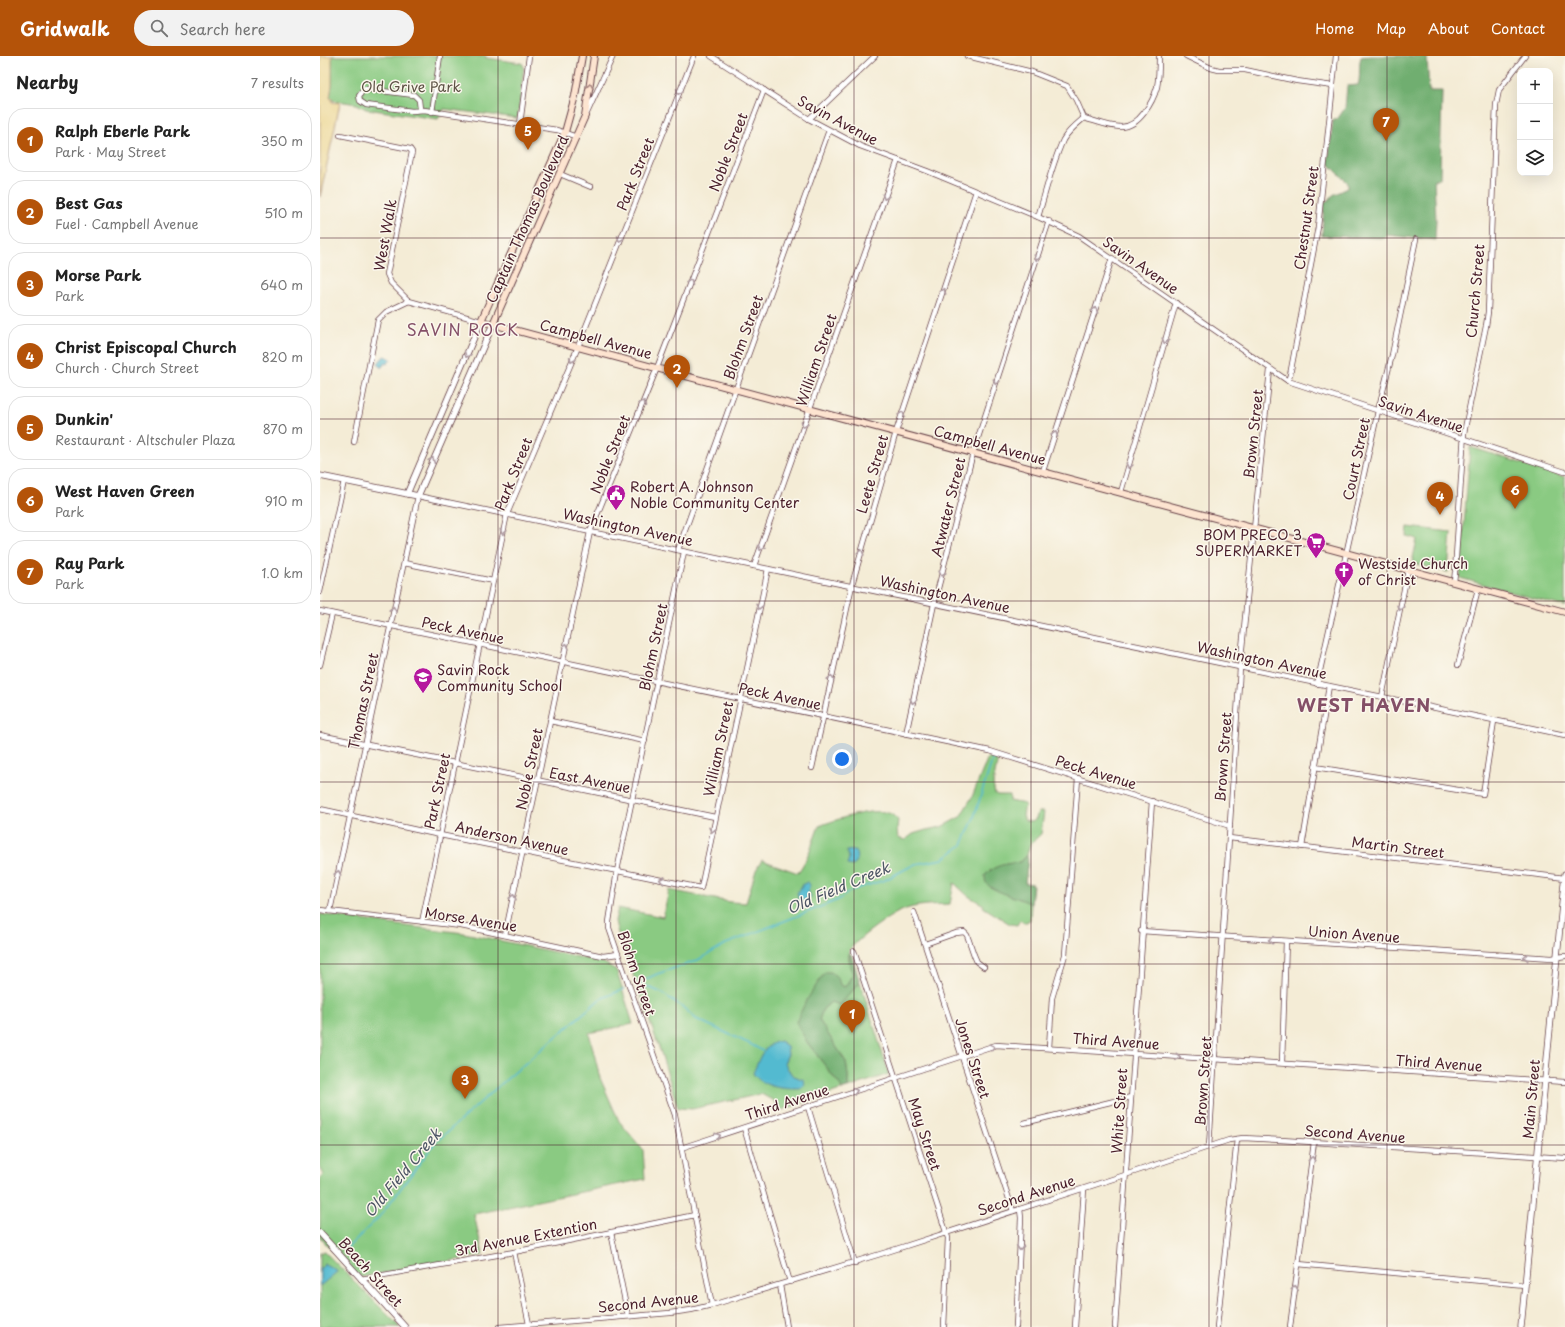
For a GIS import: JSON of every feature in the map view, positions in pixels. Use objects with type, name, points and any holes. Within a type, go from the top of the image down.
[{"type":"main road","name":"Captain Thomas Boulevard","points":[[481,321],[565,132],[575,96],[582,56]]},
{"type":"main road","name":"Captain Thomas Boulevard","points":[[493,324],[585,116],[594,56]]},
{"type":"main road","name":"Campbell Avenue","points":[[481,321],[1565,612]]},
{"type":"street","points":[[432,112],[440,56]]},
{"type":"street","points":[[520,124],[529,56]]},
{"type":"street","points":[[585,116],[613,56]]},
{"type":"street","name":"Park Street","points":[[422,922],[507,514],[577,347],[694,56]]},
{"type":"street","name":"Savin Avenue","points":[[711,56],[809,118],[860,146],[976,191],[1049,221],[1079,236],[1270,370],[1288,381],[1565,472]]},
{"type":"street","points":[[809,118],[875,56]]},
{"type":"street","points":[[967,56],[1032,72],[1067,86],[1076,100],[1084,118]]},
{"type":"street","points":[[1084,118],[1120,127],[1135,121],[1145,110],[1154,94],[1159,77],[1159,56]]},
{"type":"street","points":[[1186,56],[1211,68],[1219,70],[1245,70],[1297,81],[1333,86]]},
{"type":"street","name":"Chestnut Street","points":[[1288,381],[1292,368],[1318,227],[1336,56]]},
{"type":"street","name":"Church Street","points":[[1454,582],[1464,433],[1488,312],[1498,94],[1525,56]]},
{"type":"street","points":[[420,110],[419,100],[414,96],[366,89],[363,90],[359,96],[360,101],[366,105],[412,111],[420,110],[520,124],[557,130],[577,137]]},
{"type":"street","name":"Noble Street","points":[[505,935],[590,532],[657,368],[764,90]]},
{"type":"street","points":[[1038,217],[1054,164],[1064,139],[1074,126],[1084,118]]},
{"type":"street","name":"Blohm Street","points":[[678,550],[829,130]]},
{"type":"street","name":"West Walk","points":[[340,135],[410,149],[412,152],[387,274],[391,283],[409,301]]},
{"type":"street","name":"William Street","points":[[754,566],[898,160]]},
{"type":"street","points":[[560,174],[591,187]]},
{"type":"street","name":"Leete Street","points":[[812,768],[851,586],[896,432],[976,191]]},
{"type":"street","name":"Atwater Street","points":[[906,734],[934,604],[973,453],[1049,221]]},
{"type":"street","name":"Court Street","points":[[1317,684],[1378,411],[1392,355],[1416,239]]},
{"type":"street","points":[[1043,471],[1112,258]]},
{"type":"street","points":[[354,442],[378,320],[386,312],[409,301]]},
{"type":"street","name":"Campbell Avenue","points":[[409,301],[481,321]]},
{"type":"street","points":[[1121,492],[1176,303]]},
{"type":"street","name":"Captain Thomas Boulevard","points":[[407,494],[481,321]]},
{"type":"street","name":"Captain Thomas Boulevard","points":[[418,496],[493,324]]},
{"type":"street","name":"Brown Street","points":[[1209,1147],[1240,668],[1270,370]]},
{"type":"street","name":"Washington Avenue","points":[[320,476],[1565,735]]},
{"type":"street","points":[[320,592],[344,481]]},
{"type":"street","name":"Thomas Street","points":[[330,911],[418,496]]},
{"type":"street","name":"Blohm Street","points":[[684,552],[617,871],[609,928],[674,1116],[712,1305]]},
{"type":"street","points":[[404,563],[493,581]]},
{"type":"street","name":"William Street","points":[[701,888],[768,569]]},
{"type":"street","points":[[1382,697],[1408,570]]},
{"type":"street","points":[[1458,665],[1478,589]]},
{"type":"street","name":"Peck Avenue","points":[[320,611],[480,646],[990,751],[1230,826]]},
{"type":"street","points":[[320,665],[332,614]]},
{"type":"street","points":[[1302,847],[1329,686]]},
{"type":"street","points":[[550,721],[645,741]]},
{"type":"street","points":[[1315,767],[1483,794],[1494,721]]},
{"type":"street","name":"East Avenue","points":[[320,735],[715,817]]},
{"type":"street","points":[[1049,1048],[1052,998],[1065,955],[1078,778]]},
{"type":"street","name":"White Street","points":[[1115,1327],[1141,931],[1152,801]]},
{"type":"street","name":"Anderson Avenue","points":[[320,809],[701,888]]},
{"type":"street","name":"Martin Street","points":[[1229,838],[1564,878]]},
{"type":"street","name":"Main Street","points":[[1521,1327],[1565,874]]},
{"type":"street","name":"Morse Avenue","points":[[320,910],[461,926],[604,956],[618,954]]},
{"type":"street","name":"Jones Street","points":[[914,912],[1013,1212]]},
{"type":"street","name":"Union Avenue","points":[[1141,931],[1521,956],[1565,956]]},
{"type":"street","points":[[925,944],[956,933],[964,932],[967,935],[978,962],[984,967]]},
{"type":"street","points":[[1282,1063],[1286,941]]},
{"type":"street","name":"May Street","points":[[854,951],[948,1240],[944,1327]]},
{"type":"street","name":"Third Avenue","points":[[681,1148],[996,1045],[1565,1082]]},
{"type":"street","points":[[1024,1123],[1131,1097]]},
{"type":"street","points":[[808,1107],[855,1263]]},
{"type":"street","points":[[744,1128],[790,1282]]},
{"type":"street","points":[[1217,1327],[1237,1139]]},
{"type":"street","name":"Second Avenue","points":[[499,1327],[690,1310],[712,1305],[855,1263],[1084,1189],[1223,1141],[1237,1139],[1314,1142],[1565,1158]]},
{"type":"street","points":[[1290,1327],[1314,1142]]},
{"type":"street","points":[[1074,1327],[1084,1189]]},
{"type":"street","points":[[1016,1327],[1021,1218],[1020,1209]]},
{"type":"street","name":"3rd Avenue Extention","points":[[361,1279],[514,1252],[694,1216]]},
{"type":"street","points":[[611,1232],[628,1316]]},
{"type":"street","name":"Beach Street","points":[[320,1233],[405,1327]]},
{"type":"street","points":[[514,1252],[529,1324]]},
{"type":"street","points":[[1298,1264],[1525,1285]]},
{"type":"street","points":[[780,1285],[787,1327]]},
{"type":"green space","name":"Old Grive Park","points":[[332,56],[486,56],[486,58],[522,63],[524,67],[518,117],[444,109],[438,119],[366,109],[357,104],[332,100],[330,98],[332,85]]},
{"type":"green space","points":[[1427,56],[1429,91],[1442,91],[1440,179],[1434,179],[1436,220],[1435,240],[1386,235],[1385,238],[1322,236],[1324,202],[1329,200],[1333,195],[1348,188],[1348,183],[1328,163],[1333,120],[1338,118],[1345,108],[1347,86],[1358,85],[1361,57]]},
{"type":"green space","points":[[1470,447],[1565,477],[1565,606],[1460,578]]},
{"type":"green space","points":[[1408,527],[1451,532],[1448,572],[1412,563],[1417,539],[1407,536]]},
{"type":"green space","points":[[988,757],[998,759],[993,784],[995,794],[1010,795],[1010,801],[1025,804],[1023,816],[1025,821],[1031,822],[1036,819],[1038,812],[1044,812],[1041,834],[1030,844],[1027,855],[1021,862],[1006,864],[990,887],[1031,904],[1030,920],[1024,923],[1020,920],[1017,925],[1010,924],[983,907],[984,905],[968,896],[954,883],[950,904],[919,906],[896,913],[865,935],[850,950],[849,962],[853,974],[845,987],[840,985],[831,972],[807,1042],[843,1089],[779,1111],[774,1101],[761,1094],[692,1109],[678,1108],[661,1053],[617,930],[615,921],[618,908],[663,917],[669,890],[730,902],[746,903],[756,870],[762,860],[798,873],[807,858],[819,826],[855,815],[884,812],[891,814],[898,820],[898,838],[905,840],[913,834],[941,827],[960,817],[972,797]],"holes":[[[788,1054],[784,1063],[792,1075],[804,1081],[753,1074]]]},
{"type":"green space","points":[[1027,855],[1028,860],[1025,883],[1033,884],[1031,904],[995,890],[986,883],[985,875],[989,871],[1002,865],[1021,862]]},
{"type":"green space","points":[[320,914],[464,933],[602,962],[613,968],[617,972],[633,1024],[589,1033],[600,1078],[619,1121],[643,1150],[645,1179],[474,1214],[483,1255],[357,1278],[320,1237],[320,1179],[323,1175],[320,1169]]},
{"type":"green space","points":[[849,952],[860,982],[840,1005],[831,1002],[823,1009],[819,1020],[846,1062],[848,1088],[843,1089],[807,1042],[796,1022],[806,1001],[825,972],[831,972],[838,978],[840,985],[845,987],[853,974],[850,967]]},
{"type":"green space","points":[[860,982],[889,1074],[848,1088],[846,1062],[819,1020],[823,1009],[831,1002],[840,1005]]},
{"type":"green space","points":[[324,1251],[400,1327],[320,1327],[320,1253]]},
{"type":"sand","points":[[320,56],[332,56],[332,85],[330,98],[332,98],[332,102],[340,103],[320,197]]},
{"type":"water","points":[[384,356],[390,358],[391,360],[387,364],[385,363],[382,367],[380,367],[378,363]]},
{"type":"water","points":[[856,850],[857,861],[853,866],[847,865],[849,858],[846,851]]},
{"type":"water","points":[[808,882],[810,885],[808,891],[811,897],[800,902],[797,893],[803,884]]},
{"type":"water","points":[[780,1041],[787,1046],[788,1054],[784,1063],[792,1075],[804,1080],[805,1085],[800,1089],[788,1089],[768,1085],[757,1078],[753,1073],[765,1049]]},
{"type":"water","points":[[325,1264],[338,1271],[320,1286],[320,1269]]},
{"type":"waterway","name":"Old Field Creek","points":[[636,984],[657,974],[696,961],[726,944],[838,900],[852,890],[885,880],[915,864],[943,859],[962,845],[973,820],[993,758]]},
{"type":"waterway","points":[[639,983],[662,993],[685,1009],[696,1019],[763,1051]]},
{"type":"waterway","name":"Old Field Creek","points":[[345,1250],[380,1216],[434,1144],[600,999],[624,989]]},
{"type":"place","name":"Ray Park","points":[[1386,141]]},
{"type":"place","name":"Dunkin'","points":[[528,150]]},
{"type":"place","name":"Best Gas","points":[[677,388]]},
{"type":"place","name":"West Haven Green","points":[[1515,509]]},
{"type":"place","name":"Robert A. Johnson Noble Community Center","points":[[616,511]]},
{"type":"place","name":"Christ Episcopal Church","points":[[1440,515]]},
{"type":"place","name":"BOM PRECO 3 SUPERMARKET","points":[[1316,559]]},
{"type":"place","name":"Westside Church of Christ","points":[[1344,588]]},
{"type":"place","name":"Savin Rock Community School","points":[[423,694]]},
{"type":"place","name":"Ralph Eberle Park","points":[[852,1033]]},
{"type":"place","name":"Morse Park","points":[[465,1099]]},
{"type":"district","name":"SAVIN ROCK","points":[[463,329]]},
{"type":"district","name":"WEST HAVEN","points":[[1364,704]]}]
